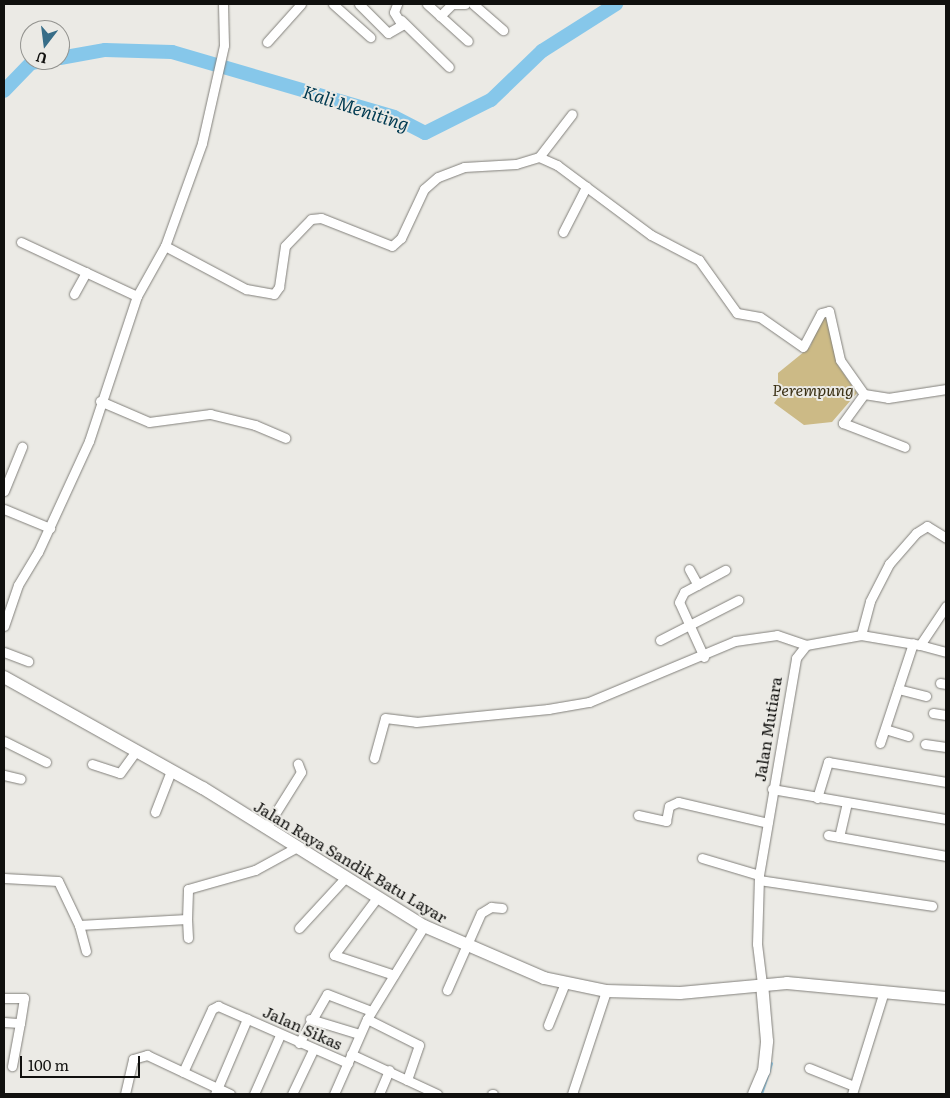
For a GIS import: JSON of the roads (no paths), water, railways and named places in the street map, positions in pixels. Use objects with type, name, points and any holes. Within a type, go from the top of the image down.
[{"type":"main road","name":"Jalan Raya Sandik Batu Layar","points":[[4,677],[171,771],[297,847],[376,899],[424,926],[464,946],[565,983],[606,991],[680,993],[762,984],[884,991],[946,998]]},
{"type":"main road","points":[[754,1094],[764,1070],[767,1041],[762,984]]},
{"type":"street","points":[[4,626],[18,585],[50,528],[89,441],[100,401],[137,296],[165,246],[196,167],[214,79],[224,45],[223,4]]},
{"type":"street","points":[[267,42],[301,4]]},
{"type":"street","points":[[333,4],[370,37]]},
{"type":"street","points":[[359,4],[388,33],[401,27],[401,20]]},
{"type":"street","points":[[397,4],[394,12],[449,67]]},
{"type":"street","points":[[427,4],[468,41]]},
{"type":"street","points":[[440,16],[452,4],[465,4]]},
{"type":"street","points":[[473,4],[503,30]]},
{"type":"street","points":[[165,246],[246,289],[272,294],[279,287],[285,246],[312,218],[392,246],[401,238],[417,197],[438,177],[473,164],[516,164],[539,157],[572,114]]},
{"type":"street","points":[[539,157],[586,187],[651,235],[699,260],[737,313],[760,316],[798,345],[808,344],[820,313],[829,311],[840,360],[864,394],[888,398],[946,389]]},
{"type":"street","points":[[563,232],[586,187]]},
{"type":"street","points":[[21,242],[137,296]]},
{"type":"street","points":[[74,294],[86,272]]},
{"type":"street","points":[[864,394],[842,423],[905,447]]},
{"type":"street","points":[[100,401],[149,422],[210,414],[255,425],[285,438]]},
{"type":"street","points":[[4,491],[22,447]]},
{"type":"street","points":[[4,509],[50,528]]},
{"type":"street","points":[[861,635],[870,601],[889,564],[916,533],[928,526],[946,538]]},
{"type":"street","points":[[689,569],[698,585]]},
{"type":"street","points":[[704,657],[688,626],[679,602],[698,585],[725,570]]},
{"type":"street","points":[[660,640],[738,600]]},
{"type":"street","points":[[880,743],[898,688],[916,644],[946,606]]},
{"type":"street","points":[[374,758],[386,718],[416,722],[487,716],[589,702],[704,657],[736,641],[763,636],[784,636],[806,645],[861,635],[916,644],[946,652]]},
{"type":"street","name":"Jalan Mutiara","points":[[762,984],[756,944],[759,877],[793,667],[806,645]]},
{"type":"street","points":[[4,652],[28,661]]},
{"type":"street","points":[[898,688],[926,696]]},
{"type":"street","points":[[933,713],[946,715]]},
{"type":"street","points":[[885,729],[908,736]]},
{"type":"street","points":[[4,741],[46,762]]},
{"type":"street","points":[[926,744],[946,747]]},
{"type":"street","points":[[92,764],[120,773],[136,752]]},
{"type":"street","points":[[817,798],[828,762],[946,782]]},
{"type":"street","points":[[266,828],[301,772],[298,764]]},
{"type":"street","points":[[155,812],[171,771]]},
{"type":"street","points":[[4,774],[21,779]]},
{"type":"street","points":[[772,789],[946,819]]},
{"type":"street","points":[[638,815],[666,820],[669,806],[678,802],[768,823]]},
{"type":"street","points":[[839,837],[846,803]]},
{"type":"street","points":[[828,835],[946,856]]},
{"type":"street","points":[[188,938],[188,889],[248,873],[297,847]]},
{"type":"street","points":[[702,858],[759,877],[932,906]]},
{"type":"street","points":[[4,878],[58,881],[79,925],[86,951]]},
{"type":"street","points":[[299,928],[344,878]]},
{"type":"street","points":[[376,899],[334,954],[337,959],[394,975]]},
{"type":"street","points":[[447,990],[464,946],[484,910],[502,908]]},
{"type":"street","points":[[79,925],[187,919]]},
{"type":"street","points":[[334,1094],[369,1015],[424,926]]},
{"type":"street","points":[[548,1025],[565,983]]},
{"type":"street","points":[[572,1094],[606,991]]},
{"type":"street","points":[[809,1068],[853,1090],[884,991]]},
{"type":"street","points":[[299,1044],[310,1019],[329,993],[419,1045],[407,1080]]},
{"type":"street","points":[[4,998],[24,998],[12,1066]]},
{"type":"street","name":"Jalan Sikas","points":[[179,1070],[212,1010],[220,1006],[299,1044],[348,1063]]},
{"type":"street","name":"Jalan Sikas","points":[[217,1092],[247,1019]]},
{"type":"street","points":[[310,1019],[359,1034]]},
{"type":"street","points":[[4,1022],[20,1023]]},
{"type":"street","points":[[254,1094],[280,1035]]},
{"type":"street","points":[[292,1094],[313,1050]]},
{"type":"street","points":[[351,1054],[389,1070],[437,1094]]},
{"type":"street","points":[[125,1094],[135,1057],[147,1055],[179,1070],[217,1092],[230,1094]]},
{"type":"street","points":[[379,1094],[389,1070]]},
{"type":"waterway","name":"Kali Meniting","points":[[70,56],[105,50],[172,52],[394,117],[425,133],[491,100],[542,51],[616,4]]},
{"type":"waterway","name":"Kali Meniting","points":[[4,91],[24,70]]},
{"type":"waterway","points":[[761,1094],[771,1064]]},
{"type":"park label","name":"Perempung","points":[[813,389]]}]
